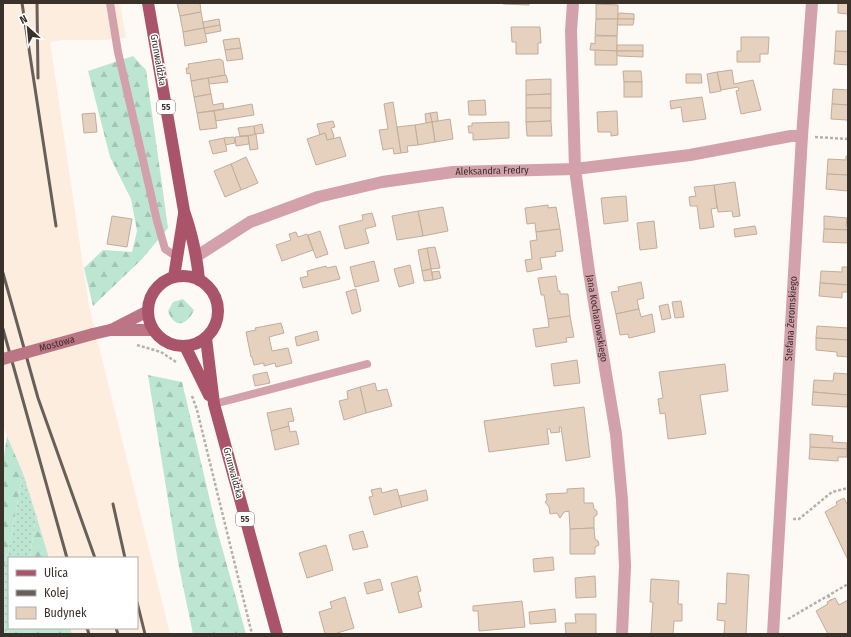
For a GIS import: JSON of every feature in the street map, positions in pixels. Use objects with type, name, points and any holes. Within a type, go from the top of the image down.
[{"type":"main road","name":"Grunwaldzka","points":[[148,3],[184,211],[197,256],[199,280]]},
{"type":"main road","name":"Grunwaldzka","points":[[174,276],[184,211]]},
{"type":"main road","points":[[174,276],[186,276],[199,280],[210,288],[216,300],[218,314],[214,327],[206,338],[196,344],[185,346],[173,344],[162,339],[153,330],[149,321],[148,311],[150,300],[155,291],[162,283],[174,276]]},
{"type":"main road","name":"Grunwaldzka","points":[[206,338],[214,404],[276,634]]},
{"type":"main road","name":"Grunwaldzka","points":[[185,346],[214,404]]},
{"type":"street","name":"Jana Kochanowskiego","points":[[572,3],[571,31],[575,169],[589,272],[611,402],[620,467],[624,566],[622,634]]},
{"type":"street","name":"Stefana Żeromskiego","points":[[773,630],[802,136],[812,3]]},
{"type":"street","name":"Aleksandra Fredry","points":[[197,256],[250,222],[318,197],[374,184],[453,172],[575,169],[690,155],[791,136],[802,136]]},
{"type":"street","name":"Mostowa","points":[[110,330],[148,311]]},
{"type":"street","name":"Mostowa","points":[[3,359],[110,330],[153,330]]},
{"type":"lane","points":[[110,3],[118,52],[157,221],[165,249],[177,258]]},
{"type":"lane","points":[[214,404],[367,364]]},
{"type":"path","points":[[802,136],[848,139]]},
{"type":"path","points":[[134,344],[161,352],[176,362],[179,367]]},
{"type":"path","points":[[190,391],[197,410],[252,634]]},
{"type":"path","points":[[780,519],[799,519],[832,492],[848,488]]},
{"type":"path","points":[[773,630],[848,584]]},
{"type":"path","points":[[828,595],[831,600]]},
{"type":"shaded area","points":[[3,3],[120,3],[126,38],[103,40],[63,40],[50,42],[89,306],[170,634],[72,634],[70,629],[138,629],[138,557],[49,557],[23,473],[3,426]]},
{"type":"green space","points":[[133,56],[146,70],[168,228],[142,259],[93,306],[84,268],[103,250],[132,252],[137,231],[131,199],[110,157],[88,71]]},
{"type":"green space","points":[[183,299],[194,310],[188,319],[182,323],[179,323],[173,320],[168,311],[173,302]]},
{"type":"green space","points":[[148,375],[182,382],[216,526],[246,634],[193,634],[178,562]]},
{"type":"green space","points":[[7,436],[23,473],[7,558],[3,571],[3,463]]},
{"type":"green space","points":[[23,473],[36,515],[30,557],[8,557],[9,629],[7,634],[3,634],[3,571],[7,558]]},
{"type":"green space","points":[[36,515],[49,557],[30,557]]},
{"type":"green space","points":[[9,629],[70,629],[72,634],[7,634]]},
{"type":"building","points":[[177,3],[200,3],[201,12],[180,16]]},
{"type":"building","points":[[529,3],[529,5],[503,4]]},
{"type":"building","points":[[838,3],[848,3],[848,14],[838,13]]},
{"type":"building","points":[[596,4],[618,5],[618,19],[596,19]]},
{"type":"building","points":[[201,12],[204,28],[183,32],[180,16]]},
{"type":"building","points":[[618,14],[634,14],[634,19],[618,19]]},
{"type":"building","points":[[219,19],[220,25],[204,28],[203,22]]},
{"type":"building","points":[[596,19],[618,19],[617,36],[595,35]]},
{"type":"building","points":[[618,19],[634,19],[633,25],[617,25]]},
{"type":"building","points":[[220,25],[221,31],[205,34],[204,28]]},
{"type":"building","points":[[511,27],[540,27],[541,43],[538,43],[538,54],[516,54],[516,42],[512,42]]},
{"type":"building","points":[[204,28],[207,42],[185,46],[183,32]]},
{"type":"building","points":[[836,31],[848,31],[848,52],[835,51]]},
{"type":"building","points":[[595,36],[617,36],[617,51],[590,50],[591,43],[595,44]]},
{"type":"building","points":[[741,37],[769,37],[768,54],[760,54],[760,62],[737,62],[737,51],[741,51]]},
{"type":"building","points":[[239,38],[241,48],[225,50],[223,40]]},
{"type":"building","points":[[617,45],[643,45],[643,51],[617,51]]},
{"type":"building","points":[[241,48],[243,59],[227,61],[225,50]]},
{"type":"building","points":[[595,50],[617,51],[617,65],[595,65]]},
{"type":"building","points":[[617,51],[643,51],[643,57],[619,56],[617,55]]},
{"type":"building","points":[[835,51],[848,52],[848,65],[834,64]]},
{"type":"building","points":[[220,59],[223,61],[225,75],[191,81],[190,73],[187,74],[186,68],[189,68],[188,64]]},
{"type":"building","points":[[732,70],[734,84],[753,80],[761,110],[741,114],[736,91],[739,90],[738,87],[721,90],[717,72]]},
{"type":"building","points":[[623,71],[641,71],[642,82],[624,82]]},
{"type":"building","points":[[717,72],[721,91],[710,93],[707,74]]},
{"type":"building","points":[[686,74],[701,74],[702,83],[686,83]]},
{"type":"building","points":[[226,75],[228,82],[209,84],[208,78]]},
{"type":"building","points":[[208,78],[211,94],[194,97],[191,81]]},
{"type":"building","points":[[551,79],[551,94],[526,95],[526,80]]},
{"type":"building","points":[[624,82],[642,82],[642,97],[624,97]]},
{"type":"building","points":[[833,89],[848,90],[848,105],[832,104]]},
{"type":"building","points":[[211,94],[213,105],[223,103],[224,109],[197,113],[194,97]]},
{"type":"building","points":[[551,94],[551,108],[526,108],[526,95]]},
{"type":"building","points":[[702,97],[706,119],[683,122],[681,107],[671,109],[670,101]]},
{"type":"building","points":[[485,100],[486,115],[469,115],[468,101]]},
{"type":"building","points":[[393,102],[401,153],[394,154],[393,148],[383,150],[379,130],[388,129],[384,104]]},
{"type":"building","points":[[252,104],[254,115],[216,121],[214,111]]},
{"type":"building","points":[[832,104],[848,105],[848,125],[847,120],[831,119]]},
{"type":"building","points":[[526,108],[551,108],[551,121],[526,122]]},
{"type":"building","points":[[214,111],[217,128],[200,130],[197,113]]},
{"type":"building","points":[[617,111],[618,135],[611,136],[611,132],[598,132],[597,112]]},
{"type":"building","points":[[437,112],[438,121],[432,122],[430,113]]},
{"type":"building","points":[[95,113],[97,132],[84,133],[82,114]]},
{"type":"building","points":[[430,113],[432,122],[426,123],[425,114]]},
{"type":"building","points":[[450,119],[453,139],[435,142],[432,122]]},
{"type":"building","points":[[333,121],[335,127],[331,128],[334,136],[333,139],[327,140],[325,133],[320,135],[317,124]]},
{"type":"building","points":[[551,121],[552,136],[527,136],[526,122]]},
{"type":"building","points":[[432,122],[435,142],[418,145],[415,125]]},
{"type":"building","points":[[509,122],[509,138],[473,140],[473,133],[469,133],[468,126],[472,126],[472,123]]},
{"type":"building","points":[[262,124],[264,133],[255,134],[254,126]]},
{"type":"building","points":[[415,125],[418,145],[407,146],[408,152],[401,153],[397,127]]},
{"type":"building","points":[[254,126],[255,135],[240,136],[238,128]]},
{"type":"building","points":[[325,133],[327,140],[340,137],[346,156],[316,165],[307,139]]},
{"type":"building","points":[[256,134],[258,149],[250,150],[248,136]]},
{"type":"building","points":[[248,136],[249,144],[236,146],[235,137]]},
{"type":"building","points":[[234,137],[235,143],[225,145],[224,138]]},
{"type":"building","points":[[224,138],[227,151],[213,154],[209,141]]},
{"type":"building","points":[[846,156],[848,156],[848,175],[827,174],[828,159],[846,160]]},
{"type":"building","points":[[246,157],[258,183],[241,190],[231,164]]},
{"type":"building","points":[[231,164],[241,190],[225,197],[214,171]]},
{"type":"building","points":[[827,174],[848,175],[848,191],[826,189]]},
{"type":"building","points":[[735,182],[740,216],[733,217],[732,211],[718,212],[714,185]]},
{"type":"building","points":[[714,185],[717,208],[711,209],[714,227],[700,229],[697,206],[690,206],[689,197],[696,196],[694,187]]},
{"type":"building","points":[[626,196],[628,221],[604,224],[601,198]]},
{"type":"building","points":[[548,205],[548,208],[556,207],[560,229],[536,232],[535,223],[527,224],[525,208]]},
{"type":"building","points":[[443,207],[448,231],[423,236],[418,211]]},
{"type":"building","points":[[418,211],[423,236],[397,240],[392,216]]},
{"type":"building","points":[[372,213],[376,226],[365,229],[369,243],[345,249],[339,226],[363,220],[362,215]]},
{"type":"building","points":[[112,216],[132,219],[127,247],[107,244]]},
{"type":"building","points":[[824,216],[847,218],[846,226],[848,226],[848,230],[824,229]]},
{"type":"building","points":[[654,221],[657,248],[640,250],[637,223]]},
{"type":"building","points":[[755,226],[757,234],[735,237],[734,229]]},
{"type":"building","points":[[560,229],[563,251],[555,252],[556,256],[540,258],[542,269],[527,272],[525,260],[532,259],[530,241],[537,240],[536,232]]},
{"type":"building","points":[[824,229],[848,230],[848,243],[823,242]]},
{"type":"building","points":[[320,231],[328,254],[316,258],[308,235]]},
{"type":"building","points":[[296,232],[298,237],[307,234],[313,250],[282,261],[276,245],[291,240],[289,234]]},
{"type":"building","points":[[435,247],[440,268],[431,269],[427,248]]},
{"type":"building","points":[[427,248],[431,269],[422,271],[418,250]]},
{"type":"building","points":[[374,261],[379,281],[355,287],[350,267]]},
{"type":"building","points":[[410,265],[414,283],[399,287],[394,269]]},
{"type":"building","points":[[326,266],[327,268],[336,266],[340,279],[303,288],[300,278],[308,276],[307,271]]},
{"type":"building","points":[[842,267],[848,267],[848,285],[820,283],[821,271],[842,272]]},
{"type":"building","points":[[431,269],[433,280],[424,281],[422,271]]},
{"type":"building","points":[[439,271],[441,278],[433,280],[432,272]]},
{"type":"building","points":[[556,276],[558,291],[560,291],[560,294],[568,294],[570,316],[548,319],[544,295],[541,295],[538,278]]},
{"type":"building","points":[[641,282],[644,298],[637,300],[639,309],[616,314],[611,292],[619,291],[618,287]]},
{"type":"building","points":[[820,283],[848,285],[848,292],[842,292],[842,298],[819,296]]},
{"type":"building","points":[[356,289],[361,311],[352,314],[346,292]]},
{"type":"building","points":[[681,301],[684,317],[675,318],[672,302]]},
{"type":"building","points":[[668,304],[671,318],[662,320],[659,306]]},
{"type":"building","points":[[639,309],[641,317],[652,314],[655,332],[629,338],[628,334],[620,335],[616,314]]},
{"type":"building","points":[[570,316],[574,337],[566,338],[567,342],[536,347],[533,329],[549,327],[548,319]]},
{"type":"building","points":[[281,323],[284,333],[269,337],[272,351],[288,348],[292,363],[276,367],[275,363],[264,366],[264,363],[254,365],[246,332],[256,330],[255,328]]},
{"type":"building","points":[[817,326],[848,328],[848,340],[816,338]]},
{"type":"building","points":[[317,331],[319,340],[297,346],[295,337]]},
{"type":"building","points":[[816,338],[848,340],[848,357],[837,356],[837,352],[816,350]]},
{"type":"building","points":[[577,360],[580,383],[554,386],[551,364]]},
{"type":"building","points":[[725,364],[728,391],[700,395],[706,434],[668,439],[665,413],[660,414],[658,399],[663,398],[659,372]]},
{"type":"building","points":[[267,372],[270,383],[255,386],[253,375]]},
{"type":"building","points":[[834,373],[848,374],[848,395],[813,392],[814,380],[833,381]]},
{"type":"building","points":[[375,383],[377,391],[387,389],[392,406],[366,413],[360,387]]},
{"type":"building","points":[[360,387],[366,413],[344,420],[339,401],[348,399],[347,391]]},
{"type":"building","points":[[813,392],[848,395],[847,407],[812,405]]},
{"type":"building","points":[[584,407],[590,457],[566,461],[561,427],[559,427],[560,432],[551,433],[550,429],[547,429],[549,444],[489,452],[484,421]]},
{"type":"building","points":[[291,408],[294,421],[288,422],[289,426],[271,431],[267,413]]},
{"type":"building","points":[[289,426],[290,432],[296,431],[299,444],[275,450],[271,431]]},
{"type":"building","points":[[810,434],[833,436],[832,442],[847,443],[847,449],[810,447]]},
{"type":"building","points":[[810,447],[847,449],[847,457],[838,457],[838,461],[809,459]]},
{"type":"building","points":[[381,488],[382,493],[397,489],[402,507],[374,515],[369,497],[373,496],[371,490]]},
{"type":"building","points":[[584,488],[584,503],[593,503],[594,509],[597,511],[597,515],[594,517],[594,528],[570,529],[569,511],[564,512],[560,518],[557,513],[550,514],[549,507],[545,502],[547,500],[546,494],[567,493],[567,489]]},
{"type":"building","points":[[426,490],[428,500],[402,507],[399,496]]},
{"type":"building","points":[[844,498],[848,506],[847,558],[825,512],[837,505],[836,502]]},
{"type":"building","points":[[594,528],[595,539],[598,541],[599,545],[595,547],[595,554],[570,554],[570,529]]},
{"type":"building","points":[[363,531],[368,547],[353,550],[349,535]]},
{"type":"building","points":[[326,545],[333,570],[307,578],[299,553]]},
{"type":"building","points":[[553,557],[554,570],[534,572],[533,559]]},
{"type":"building","points":[[727,573],[749,575],[746,634],[724,634],[725,621],[717,620],[718,603],[726,604]]},
{"type":"building","points":[[417,576],[421,591],[418,592],[422,607],[399,613],[391,583]]},
{"type":"building","points":[[595,576],[596,597],[576,598],[575,578]]},
{"type":"building","points":[[380,579],[383,590],[367,594],[364,583]]},
{"type":"building","points":[[651,579],[679,581],[678,604],[682,604],[682,621],[674,621],[673,634],[651,634],[653,602],[650,602]]},
{"type":"building","points":[[345,597],[354,628],[334,634],[325,634],[319,612],[332,608],[330,602]]},
{"type":"building","points":[[835,598],[839,605],[848,600],[848,634],[828,634],[816,611],[828,604],[827,602]]},
{"type":"building","points":[[522,601],[525,627],[479,631],[478,611],[473,611],[473,606]]},
{"type":"building","points":[[555,609],[556,622],[530,624],[529,612]]},
{"type":"building","points":[[575,614],[596,614],[596,634],[566,634],[565,623],[576,623]]},
{"type":"railway","points":[[22,3],[56,226]]},
{"type":"railway","points":[[37,3],[38,78]]},
{"type":"railway","points":[[3,273],[38,398],[95,557]]},
{"type":"railway","points":[[3,329],[67,557]]},
{"type":"railway","points":[[113,504],[125,557]]},
{"type":"railway","points":[[138,606],[145,634]]},
{"type":"railway","points":[[87,629],[89,634]]},
{"type":"railway","points":[[116,629],[118,634]]}]
